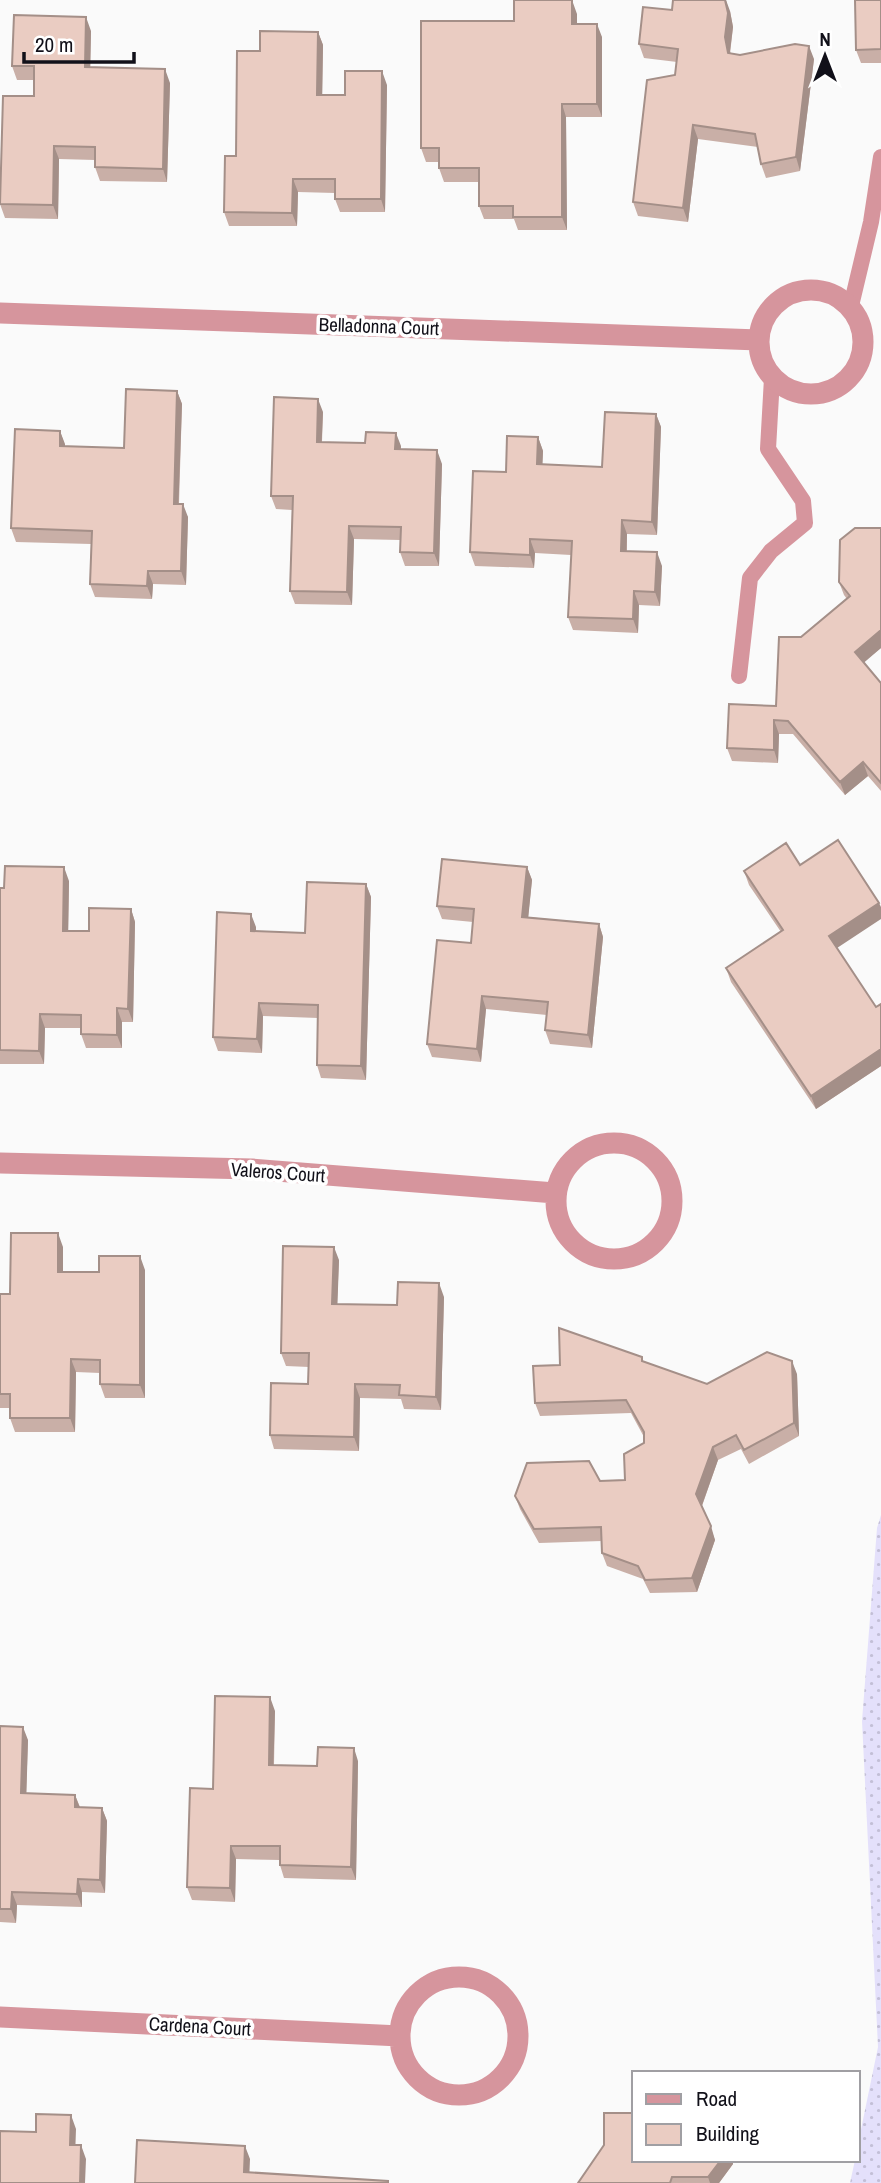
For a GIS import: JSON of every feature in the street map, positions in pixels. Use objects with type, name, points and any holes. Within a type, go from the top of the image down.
[{"type":"street","points":[[814,290],[834,295],[851,306],[861,324],[864,344],[860,365],[847,381],[830,392],[809,395],[789,390],[772,377],[761,360],[758,340],[764,320],[776,303],[793,293],[814,290]]},
{"type":"street","name":"Belladonna Court","points":[[0,313],[758,340]]},
{"type":"street","points":[[621,1143],[643,1150],[660,1165],[671,1185],[672,1208],[665,1230],[650,1247],[629,1257],[606,1259],[585,1252],[567,1237],[557,1216],[555,1194],[563,1172],[578,1155],[598,1144],[621,1143]]},
{"type":"street","name":"Valeros Court","points":[[0,1163],[252,1169],[555,1194]]},
{"type":"street","points":[[460,1977],[483,1982],[502,1995],[514,2014],[519,2037],[514,2060],[501,2079],[481,2092],[458,2095],[436,2091],[416,2078],[404,2059],[400,2036],[404,2013],[417,1994],[437,1981],[460,1977]]},
{"type":"street","name":"Cardena Court","points":[[0,2017],[400,2036]]},
{"type":"lane","points":[[851,306],[871,222],[881,157]]},
{"type":"lane","points":[[739,676],[750,578],[771,551],[805,523],[803,501],[768,449],[772,377]]},
{"type":"shaded area","points":[[881,1515],[881,2183],[850,2183],[855,2162],[860,2162],[860,2134],[878,2047],[862,1721],[877,1528]]},
{"type":"building","points":[[514,0],[572,0],[572,24],[597,24],[597,104],[562,104],[562,217],[513,217],[513,206],[479,206],[479,168],[439,168],[439,148],[421,148],[421,21],[514,21]]},
{"type":"building","points":[[673,0],[725,0],[728,13],[725,37],[728,53],[740,55],[795,44],[809,46],[796,157],[761,164],[755,134],[693,125],[683,208],[633,202],[647,80],[675,75],[678,49],[639,44],[643,7],[672,10]]},
{"type":"building","points":[[855,0],[881,0],[881,49],[856,50]]},
{"type":"building","points":[[14,15],[86,17],[85,67],[165,69],[163,169],[95,167],[95,147],[54,146],[53,205],[0,204],[3,96],[34,96],[34,66],[12,66]]},
{"type":"building","points":[[260,31],[318,32],[317,95],[345,95],[345,71],[382,71],[381,199],[335,199],[335,179],[293,179],[292,213],[224,212],[225,156],[236,156],[237,51],[260,51]]},
{"type":"building","points":[[126,389],[177,391],[174,504],[183,504],[181,571],[148,571],[147,586],[90,584],[92,531],[11,528],[15,429],[60,431],[60,446],[124,448]]},
{"type":"building","points":[[274,397],[318,399],[317,442],[365,443],[366,432],[396,433],[395,449],[437,450],[434,553],[400,552],[401,527],[349,526],[347,592],[290,591],[293,496],[271,496]]},
{"type":"building","points":[[605,412],[656,414],[652,522],[622,520],[621,551],[657,552],[655,592],[634,591],[633,619],[568,617],[572,541],[530,539],[530,555],[470,552],[473,471],[506,472],[507,436],[538,437],[537,464],[602,467]]},
{"type":"building","points":[[855,528],[881,528],[881,630],[855,652],[881,683],[881,783],[863,762],[840,782],[788,721],[774,720],[774,750],[727,748],[729,704],[776,706],[779,637],[801,637],[850,596],[839,582],[840,540]]},
{"type":"building","points":[[838,840],[879,903],[829,936],[876,1007],[881,1004],[881,1049],[811,1096],[726,968],[783,930],[744,871],[786,843],[800,865]]},
{"type":"building","points":[[442,859],[527,867],[522,917],[599,924],[588,1035],[545,1030],[548,1002],[482,996],[477,1049],[427,1044],[437,940],[471,943],[474,909],[437,906]]},
{"type":"building","points":[[5,866],[64,867],[63,931],[89,931],[89,908],[131,909],[128,1009],[117,1008],[117,1035],[81,1034],[81,1015],[40,1014],[39,1051],[0,1050],[0,888],[4,888]]},
{"type":"building","points":[[307,882],[366,884],[361,1066],[317,1065],[318,1005],[259,1003],[257,1039],[213,1037],[217,912],[251,914],[251,931],[305,933]]},
{"type":"building","points":[[11,1233],[58,1233],[58,1272],[99,1272],[99,1256],[140,1256],[140,1385],[100,1384],[100,1360],[71,1359],[70,1418],[10,1418],[10,1394],[0,1394],[0,1294],[10,1294]]},
{"type":"building","points":[[283,1246],[334,1247],[332,1304],[397,1305],[398,1282],[439,1283],[436,1397],[399,1395],[400,1385],[355,1384],[354,1437],[270,1435],[271,1383],[308,1384],[309,1353],[281,1353]]},
{"type":"building","points":[[559,1328],[642,1357],[642,1361],[707,1384],[767,1352],[792,1361],[794,1423],[744,1450],[736,1435],[713,1447],[696,1494],[711,1526],[692,1578],[645,1580],[638,1566],[602,1553],[601,1527],[534,1529],[515,1496],[527,1463],[589,1461],[600,1481],[625,1480],[624,1454],[644,1443],[644,1432],[626,1400],[535,1403],[533,1366],[560,1365]]},
{"type":"building","points":[[215,1696],[270,1697],[269,1765],[317,1766],[318,1747],[354,1748],[351,1867],[280,1865],[280,1846],[231,1846],[230,1888],[187,1887],[190,1788],[213,1789]]},
{"type":"building","points":[[0,1726],[23,1727],[21,1793],[75,1795],[75,1807],[102,1808],[100,1880],[78,1879],[77,1894],[12,1892],[11,1909],[0,1909]]},
{"type":"building","points":[[604,2113],[632,2113],[632,2162],[719,2162],[708,2177],[672,2177],[670,2183],[578,2183],[604,2145]]},
{"type":"building","points":[[36,2114],[71,2115],[70,2145],[81,2145],[80,2183],[0,2183],[0,2131],[36,2132]]},
{"type":"building","points":[[137,2140],[245,2146],[244,2172],[388,2183],[135,2183]]}]
